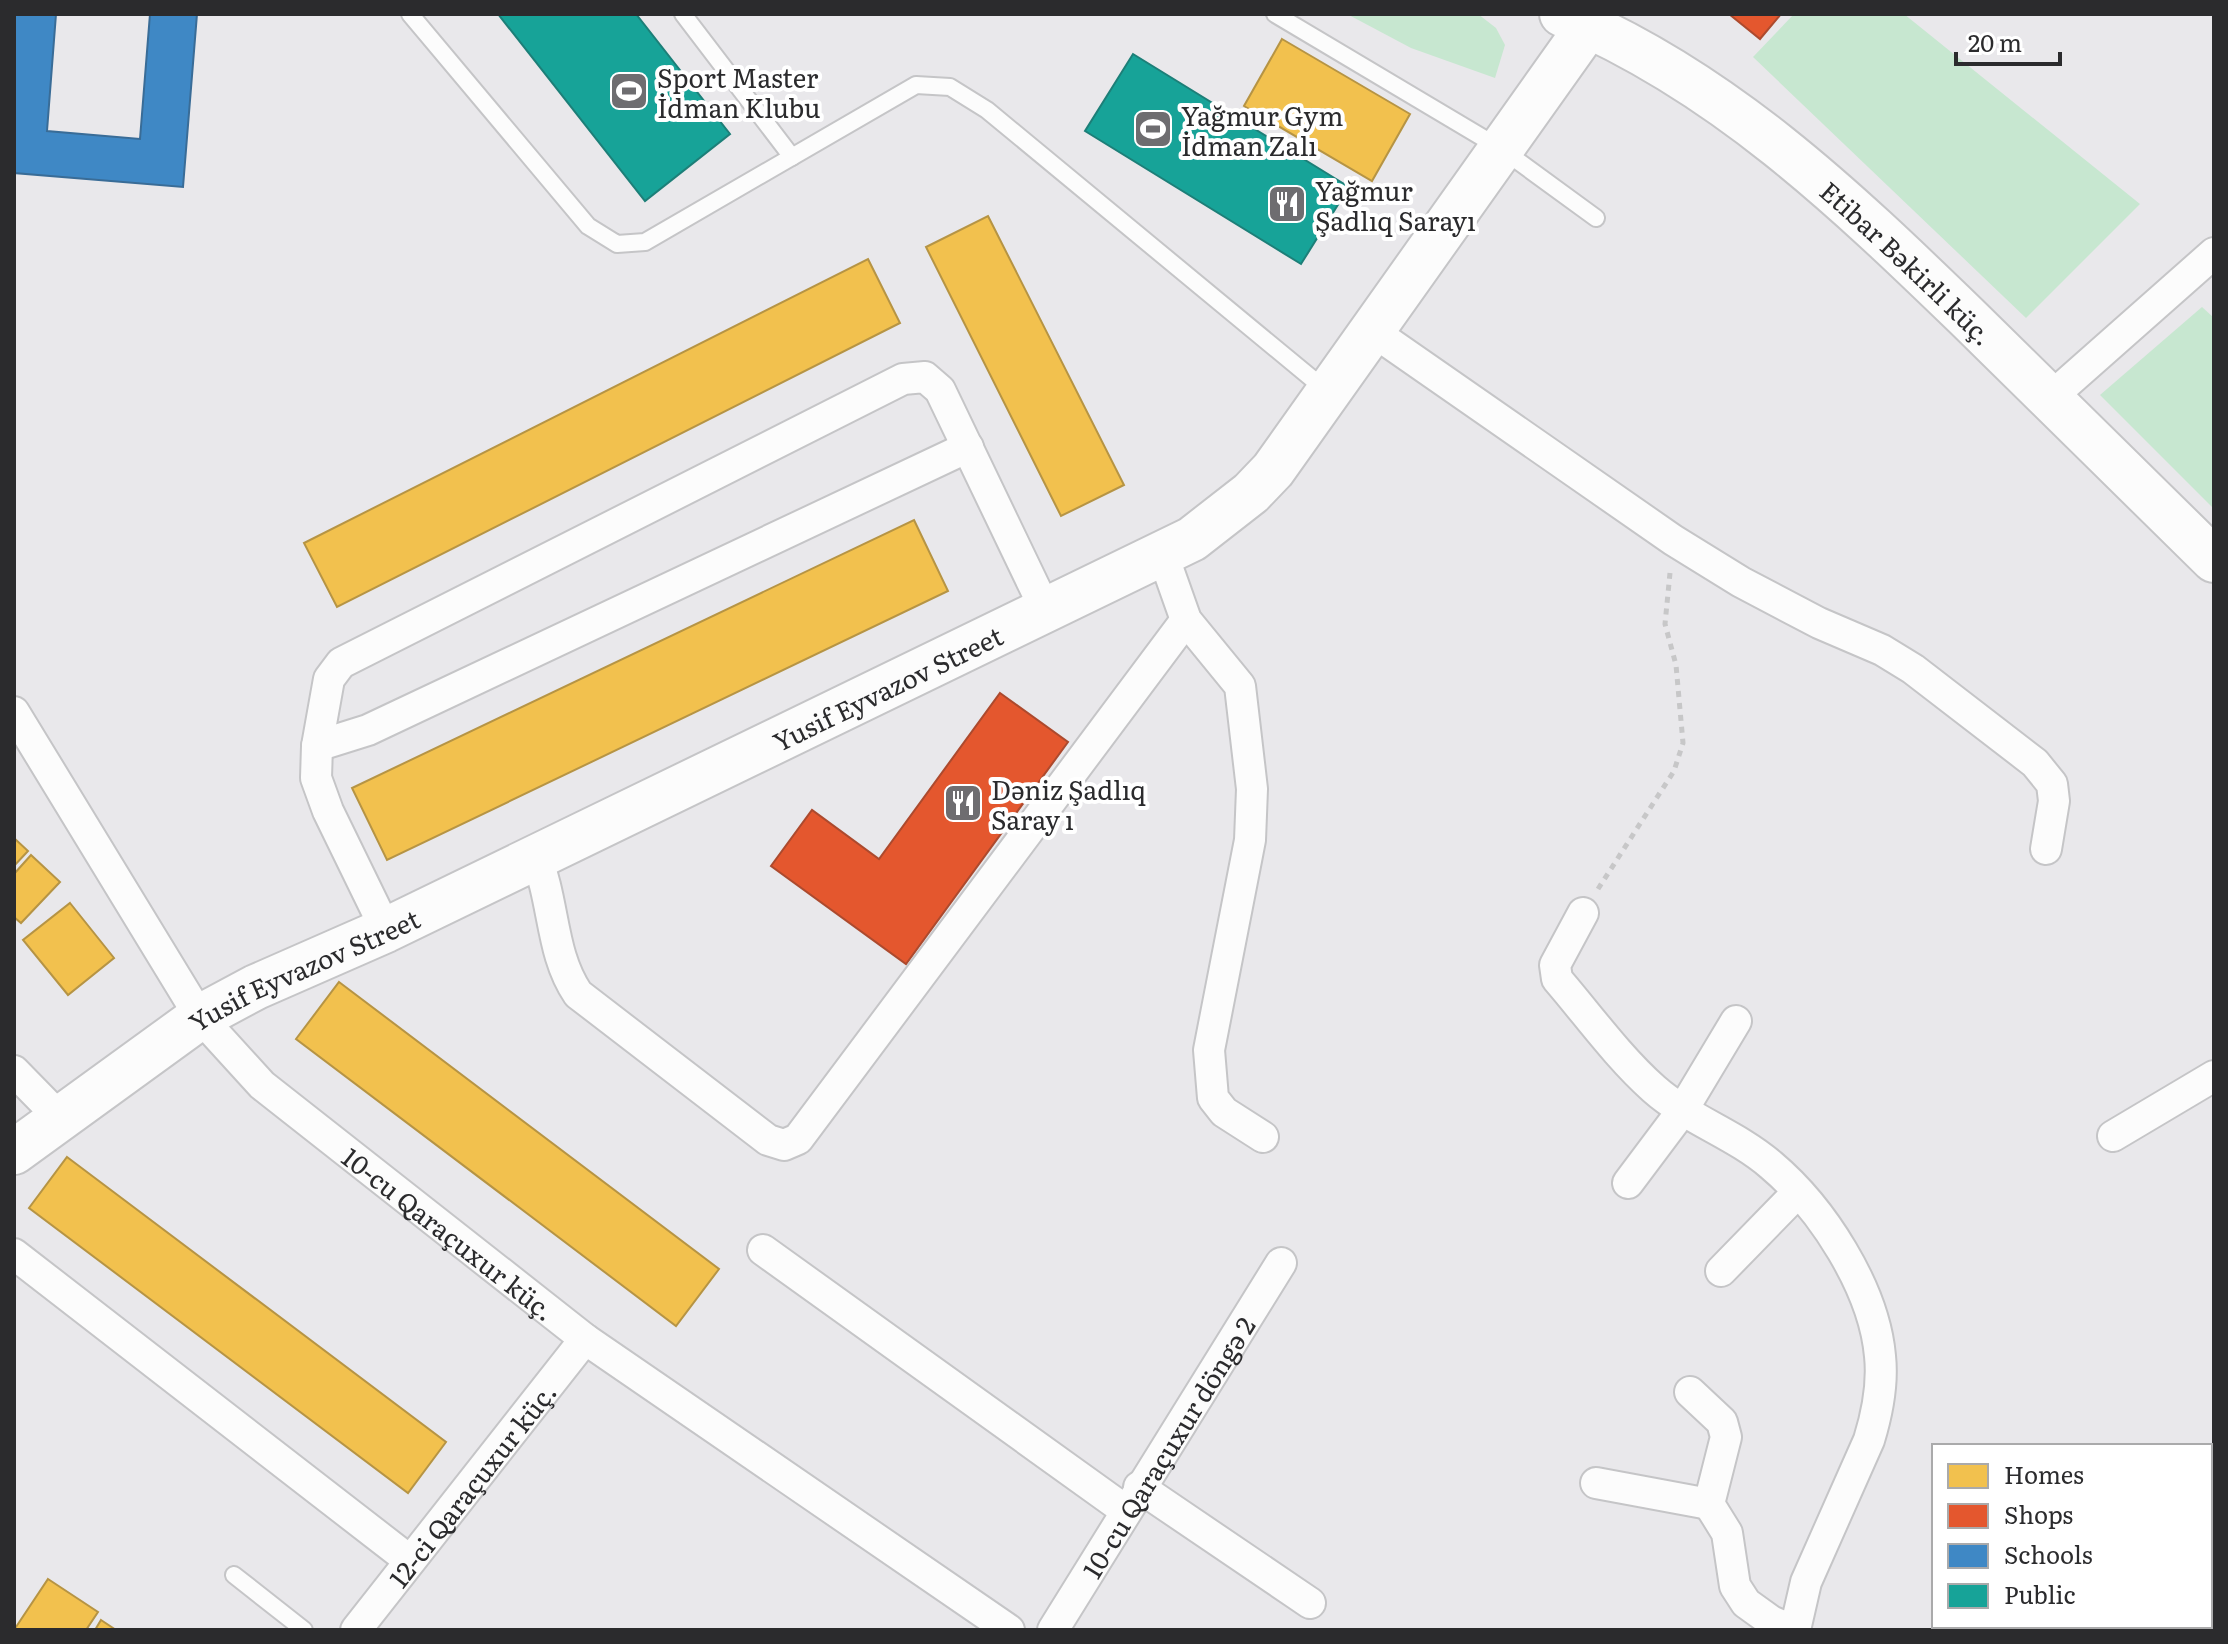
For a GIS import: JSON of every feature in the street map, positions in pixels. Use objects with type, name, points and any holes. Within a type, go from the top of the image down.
[{"type":"street","name":"Yusif Eyvazov Street","points":[[14,1152],[200,1017],[256,987],[386,930],[535,855],[1192,539],[1251,493],[1273,470],[1500,148],[1582,18]]},
{"type":"street","name":"Etibar Bəkirli küç.","points":[[1582,18],[1697,85],[1773,140],[1855,207],[2214,560]]},
{"type":"street","points":[[2050,398],[2214,253]]},
{"type":"street","points":[[1371,330],[1673,540],[1741,582],[1819,623],[1882,650],[1913,669],[2035,763],[2052,784],[2054,801],[2046,849]]},
{"type":"street","points":[[386,930],[328,811],[316,778],[317,746],[329,679],[341,663],[903,379],[925,377],[940,390],[1046,611]]},
{"type":"street","points":[[317,746],[368,730],[968,447]]},
{"type":"street","points":[[1163,555],[1186,620],[1240,686],[1252,789],[1250,840],[1209,1050],[1213,1098],[1224,1112],[1263,1137]]},
{"type":"street","points":[[535,855],[548,889],[565,975],[578,994],[768,1140],[784,1145],[798,1139],[1186,620]]},
{"type":"street","name":"10-cu Qaraçuxur küç.","points":[[14,712],[200,1017],[262,1085],[585,1339],[1009,1630]]},
{"type":"street","points":[[1583,913],[1555,965],[1557,979],[1652,1088],[1682,1111],[1771,1165],[1829,1230],[1853,1271],[1870,1310],[1880,1356],[1876,1416],[1869,1440],[1806,1582],[1794,1630],[1746,1603],[1735,1586],[1727,1533],[1709,1504],[1726,1437],[1722,1422],[1690,1392]]},
{"type":"street","points":[[1628,1183],[1682,1111],[1736,1021]]},
{"type":"street","points":[[14,1071],[61,1119]]},
{"type":"street","points":[[2113,1136],[2214,1076]]},
{"type":"street","points":[[1721,1271],[1797,1193]]},
{"type":"street","points":[[763,1250],[1132,1499],[1310,1603]]},
{"type":"street","points":[[14,1254],[409,1560]]},
{"type":"street","name":"10-cu Qaraçuxur döngə 2","points":[[1053,1630],[1281,1263]]},
{"type":"street","name":"12-ci Qaraçuxur küç.","points":[[356,1630],[585,1339]]},
{"type":"street","points":[[1596,1483],[1709,1504]]},
{"type":"lane","points":[[410,14],[588,226],[617,244],[645,242],[916,85],[950,87],[987,110],[1328,392]]},
{"type":"lane","points":[[683,14],[792,157]]},
{"type":"lane","points":[[1275,14],[1500,148],[1596,218]]},
{"type":"lane","points":[[234,1575],[304,1630]]},
{"type":"path","points":[[1583,913],[1674,771],[1683,743],[1676,665],[1665,624],[1673,540]]},
{"type":"green space","points":[[1347,14],[1478,14],[1496,28],[1505,45],[1495,78],[1411,48]]},
{"type":"green space","points":[[1794,14],[1904,14],[2140,204],[2026,318],[1753,57]]},
{"type":"green space","points":[[2202,307],[2214,318],[2214,509],[2100,395]]},
{"type":"building: Homes","points":[[1282,39],[1410,114],[1372,181],[1244,106]]},
{"type":"building: Homes","points":[[988,216],[1124,485],[1061,516],[926,247]]},
{"type":"building: Homes","points":[[868,259],[900,323],[337,607],[304,543]]},
{"type":"building: Homes","points":[[914,520],[948,591],[387,860],[352,788]]},
{"type":"building: Homes","points":[[14,838],[28,851],[14,866]]},
{"type":"building: Homes","points":[[31,855],[60,882],[21,923],[14,917],[14,874]]},
{"type":"building: Homes","points":[[70,903],[114,958],[68,995],[23,940]]},
{"type":"building: Homes","points":[[339,982],[719,1269],[676,1326],[296,1039]]},
{"type":"building: Homes","points":[[67,1157],[446,1442],[408,1493],[29,1208]]},
{"type":"building: Homes","points":[[48,1579],[98,1612],[86,1630],[14,1630]]},
{"type":"building: Homes","points":[[101,1620],[116,1630],[95,1630]]},
{"type":"building: Shops","points":[[1729,14],[1781,14],[1760,39]]},
{"type":"building: Shops","points":[[1000,693],[1068,742],[906,964],[771,866],[812,810],[879,859]]},
{"type":"building: Schools","points":[[14,14],[56,14],[47,131],[140,139],[150,14],[197,14],[183,187],[14,173]]},
{"type":"building: Public","points":[[498,14],[636,14],[730,134],[645,201]]},
{"type":"building: Public","points":[[1133,54],[1349,187],[1301,264],[1085,131]]},
{"type":"place","name":"Sport Master İdman Klubu","points":[[629,91]]},
{"type":"place","name":"Yağmur Gym İdman Zalı","points":[[1153,129]]},
{"type":"place","name":"Yağmur Şadlıq Sarayı","points":[[1287,204]]},
{"type":"place","name":"Dəniz Şadlıq Saray ı","points":[[963,803]]}]
